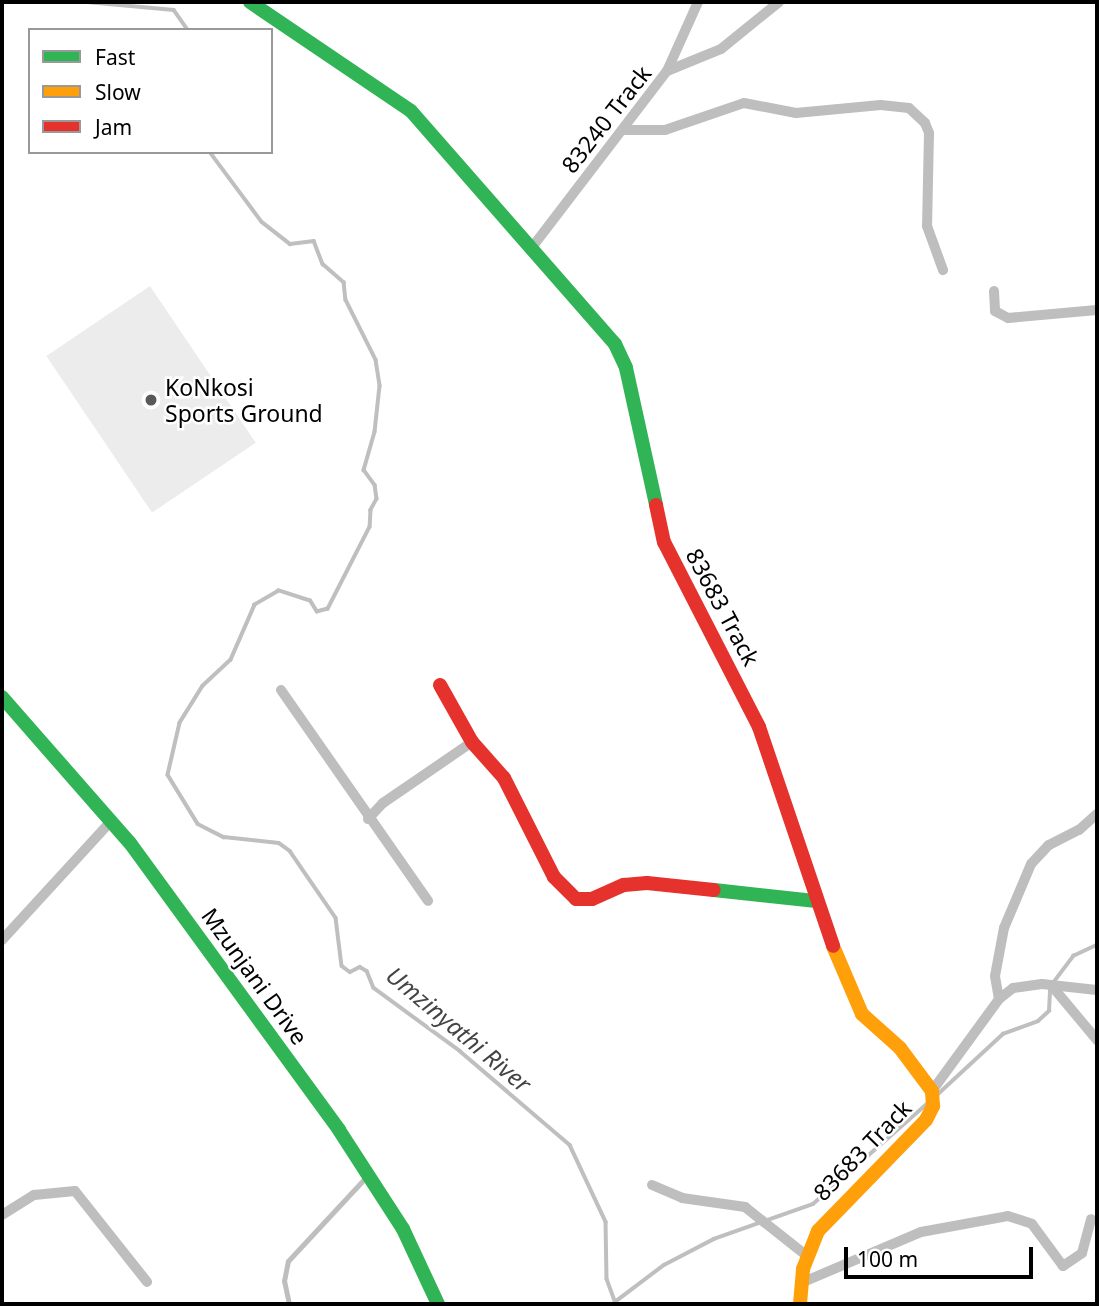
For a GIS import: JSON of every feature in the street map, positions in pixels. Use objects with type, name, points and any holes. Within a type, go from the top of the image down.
[{"type":"street","name":"83683 Track","points":[[250,2],[411,111],[530,250],[589,309],[622,357],[664,541],[759,727],[816,901],[862,1014],[900,1048],[932,1091],[933,1106],[926,1120],[829,1216],[807,1256],[800,1304]]},
{"type":"street","name":"83240 Track","points":[[530,250],[667,71],[698,2]]},
{"type":"street","points":[[667,71],[721,49],[779,2]]},
{"type":"street","points":[[624,130],[665,130],[744,103],[796,113],[881,105],[909,108],[925,123],[929,133],[927,226],[943,270]]},
{"type":"street","points":[[994,291],[995,312],[1008,318],[1097,310]]},
{"type":"street","points":[[440,685],[472,742],[504,778],[554,877],[576,899],[592,899],[624,885],[647,883],[816,901]]},
{"type":"street","points":[[281,690],[317,737],[368,819],[428,901]]},
{"type":"street","name":"Mzunjani Drive","points":[[2,697],[111,821],[369,1174],[403,1229],[438,1304]]},
{"type":"street","points":[[368,819],[383,803],[472,742]]},
{"type":"street","points":[[999,999],[995,976],[1004,928],[1031,864],[1049,845],[1079,830],[1097,814]]},
{"type":"street","points":[[2,940],[111,821]]},
{"type":"street","points":[[932,1091],[999,999],[1021,985],[1097,990]]},
{"type":"street","points":[[1051,985],[1097,1040]]},
{"type":"street","points":[[652,1185],[682,1198],[745,1208],[807,1256]]},
{"type":"street","points":[[2,1215],[34,1195],[75,1191],[147,1282]]},
{"type":"street","points":[[802,1283],[921,1232],[1008,1216],[1032,1224],[1063,1266],[1082,1254],[1091,1219]]},
{"type":"lane","points":[[289,1304],[284,1281],[288,1261],[369,1174]]},
{"type":"shaded area","name":"KoNkosi Sports Ground","points":[[150,286],[256,443],[152,513],[46,356]]},
{"type":"waterway","name":"Umzinyathi River","points":[[87,2],[174,10],[187,28]]},
{"type":"waterway","name":"Umzinyathi River","points":[[211,154],[262,222],[290,244],[314,241],[323,264],[344,282],[346,300],[376,360],[380,386],[375,432],[364,470],[375,485],[377,499],[371,510],[370,527],[328,609],[317,612],[310,601],[279,591],[255,605],[231,660],[203,686],[180,723],[168,775],[198,824],[224,837],[279,843],[290,851],[336,918],[342,966],[350,972],[360,967],[367,971],[374,988],[460,1051],[570,1145],[606,1222],[607,1279],[616,1304]]},
{"type":"waterway","points":[[1053,983],[1073,956],[1097,945]]},
{"type":"waterway","points":[[937,1095],[1003,1034],[1038,1021],[1049,1011],[1050,990]]},
{"type":"waterway","points":[[615,1302],[664,1265],[714,1239],[813,1204],[929,1102]]},
{"type":"traffic: fast","points":[[250,2],[411,111],[615,344],[626,368],[656,505]]},
{"type":"traffic: fast","points":[[2,697],[130,843],[339,1130],[403,1229],[438,1304]]},
{"type":"traffic: fast","points":[[714,890],[816,901]]},
{"type":"traffic: slow","points":[[800,1304],[803,1269],[818,1231],[926,1120],[933,1106],[932,1091],[900,1048],[862,1014],[833,946]]},
{"type":"traffic: jam","points":[[656,505],[664,542],[759,727],[833,946]]},
{"type":"traffic: jam","points":[[440,685],[472,742],[504,778],[554,877],[576,899],[592,899],[624,885],[647,883],[714,890]]},
{"type":"place","name":"KoNkosi Sports Ground","points":[[151,400]]}]
